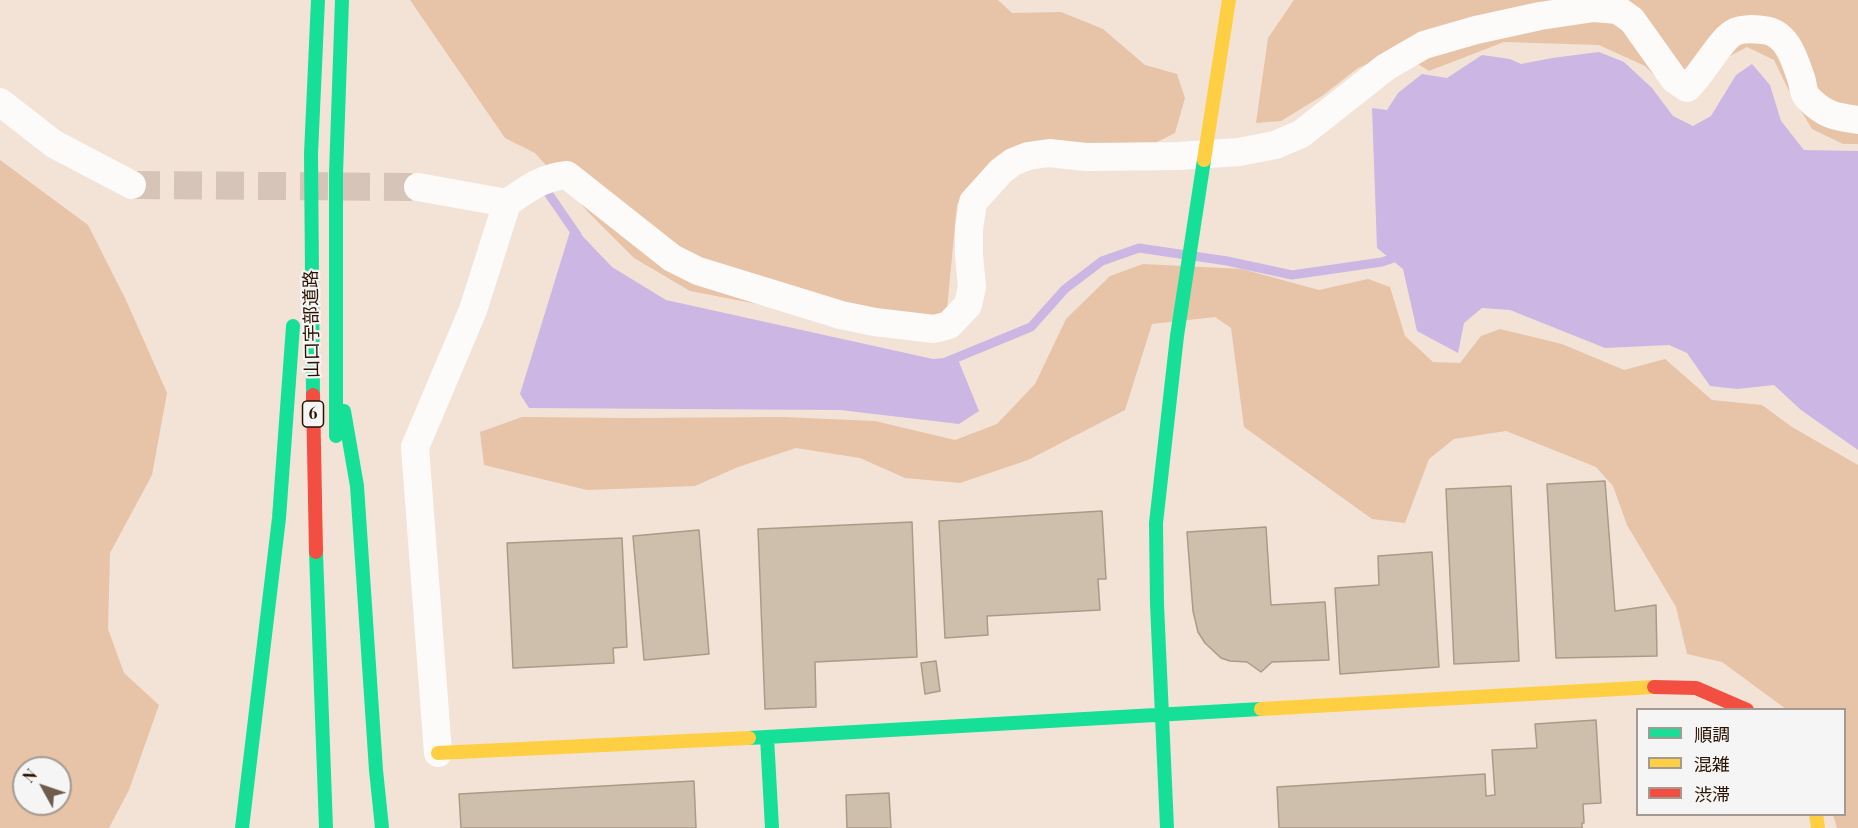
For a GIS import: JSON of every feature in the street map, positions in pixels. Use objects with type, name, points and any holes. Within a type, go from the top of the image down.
[{"type":"main road","name":"山口宇部道路","points":[[318,0],[311,175],[319,702],[326,828]]},
{"type":"main road","name":"山口宇部道路","points":[[336,449],[336,174],[342,0]]},
{"type":"main road","points":[[1167,828],[1161,715],[1156,523],[1177,336],[1229,0]]},
{"type":"main road","points":[[299,266],[311,175]]},
{"type":"main road","points":[[242,828],[279,518],[294,311]]},
{"type":"main road","points":[[336,368],[357,486],[375,758],[382,828]]},
{"type":"main road","points":[[438,753],[1660,687],[1696,688],[1742,708]]},
{"type":"main road","points":[[767,737],[772,828]]},
{"type":"street","points":[[438,753],[415,447],[473,310],[507,202],[551,176],[567,175],[672,258],[698,272],[841,315],[875,322],[934,328],[949,325],[968,305],[972,287],[969,229],[973,202],[1001,171],[1013,162],[1028,156],[1049,153],[1086,157],[1178,156],[1239,152],[1275,145],[1301,134],[1386,67],[1424,45],[1476,30],[1540,16],[1594,8],[1618,10],[1632,20],[1674,79],[1687,88],[1734,32],[1751,29],[1772,30],[1788,46],[1795,60],[1806,97],[1828,115],[1858,120]]},
{"type":"street","points":[[0,102],[54,144],[132,184]]},
{"type":"street","points":[[418,187],[507,202]]},
{"type":"shaded area","points":[[410,0],[998,0],[1012,13],[1061,12],[1103,29],[1145,65],[1177,74],[1185,98],[1175,133],[1149,146],[1041,148],[991,161],[957,204],[947,309],[923,336],[690,291],[634,258],[589,213],[535,153],[505,138]]},
{"type":"shaded area","points":[[1294,0],[1858,0],[1858,144],[1843,144],[1812,129],[1774,60],[1747,47],[1730,56],[1692,101],[1674,95],[1645,66],[1599,45],[1504,42],[1429,71],[1397,51],[1358,68],[1322,96],[1281,121],[1256,123],[1268,38]]},
{"type":"shaded area","points":[[1599,52],[1624,62],[1652,88],[1673,116],[1693,126],[1711,116],[1736,75],[1752,64],[1770,85],[1781,121],[1804,150],[1858,151],[1858,450],[1801,410],[1774,385],[1737,389],[1710,386],[1687,353],[1669,345],[1605,348],[1510,310],[1482,308],[1464,323],[1458,353],[1417,331],[1403,269],[1377,248],[1372,108],[1387,110],[1398,93],[1422,74],[1447,78],[1482,55],[1510,59],[1521,64]]},
{"type":"shaded area","points":[[0,160],[88,225],[126,300],[167,393],[152,475],[110,553],[108,629],[124,673],[159,705],[129,790],[109,828],[0,828]]},
{"type":"shaded area","points":[[572,225],[612,267],[666,300],[933,359],[957,357],[979,411],[959,424],[840,410],[529,408],[520,394]]},
{"type":"shaded area","points":[[1143,264],[1242,269],[1319,290],[1368,279],[1390,287],[1405,336],[1433,362],[1460,363],[1481,336],[1500,329],[1562,344],[1624,370],[1665,359],[1712,400],[1762,405],[1792,427],[1858,465],[1858,828],[1837,828],[1833,816],[1846,816],[1846,708],[1785,708],[1722,662],[1687,654],[1676,607],[1627,525],[1613,486],[1596,467],[1506,431],[1454,439],[1429,459],[1405,523],[1372,519],[1244,427],[1231,328],[1215,317],[1152,324],[1125,410],[1028,460],[960,483],[905,478],[860,458],[796,448],[738,467],[695,486],[587,490],[484,465],[480,432],[522,417],[782,417],[875,421],[955,440],[997,424],[1035,384],[1066,319],[1110,276]]},
{"type":"building","points":[[1605,481],[1615,611],[1656,605],[1657,656],[1556,658],[1547,484]]},
{"type":"building","points":[[1511,486],[1519,661],[1454,664],[1446,489]]},
{"type":"building","points":[[1102,511],[1106,579],[1098,579],[1100,610],[987,616],[988,635],[945,638],[939,521]]},
{"type":"building","points":[[912,522],[917,657],[815,662],[816,707],[765,709],[758,529]]},
{"type":"building","points":[[1266,527],[1271,605],[1325,602],[1329,660],[1272,662],[1261,672],[1247,662],[1221,658],[1205,643],[1198,632],[1193,611],[1187,532]]},
{"type":"building","points":[[699,530],[709,654],[644,660],[633,536]]},
{"type":"building","points":[[622,538],[627,647],[613,648],[614,663],[513,668],[507,543]]},
{"type":"building","points":[[1432,552],[1439,667],[1340,674],[1335,588],[1379,585],[1378,556]]},
{"type":"building","points":[[936,661],[940,691],[925,694],[921,663]]},
{"type":"building","points":[[1596,720],[1601,803],[1583,804],[1582,828],[1279,828],[1277,787],[1485,774],[1486,796],[1495,795],[1492,750],[1537,748],[1535,724]]},
{"type":"building","points":[[694,781],[696,828],[461,828],[459,794]]},
{"type":"building","points":[[889,793],[891,828],[847,828],[846,795]]},
{"type":"waterway","points":[[546,190],[577,235]]},
{"type":"waterway","points":[[946,362],[1031,327],[1065,289],[1102,261],[1139,248],[1227,261],[1292,275],[1382,262],[1402,255]]},
{"type":"tunnel","points":[[132,185],[418,187]]},
{"type":"traffic: fast","points":[[313,395],[311,154],[318,0]]},
{"type":"traffic: fast","points":[[336,436],[336,174],[342,0]]},
{"type":"traffic: fast","points":[[1167,828],[1157,604],[1156,523],[1177,336],[1204,160]]},
{"type":"traffic: fast","points":[[242,828],[279,518],[293,326]]},
{"type":"traffic: fast","points":[[344,411],[357,486],[382,828]]},
{"type":"traffic: fast","points":[[316,552],[326,828]]},
{"type":"traffic: fast","points":[[749,738],[1261,709]]},
{"type":"traffic: fast","points":[[767,737],[772,828]]},
{"type":"traffic: slow","points":[[1204,160],[1229,0]]},
{"type":"traffic: slow","points":[[1261,709],[1654,687]]},
{"type":"traffic: slow","points":[[438,753],[749,738]]},
{"type":"traffic: slow","points":[[1816,816],[1818,828]]},
{"type":"traffic: jam","points":[[313,395],[316,552]]},
{"type":"traffic: jam","points":[[1654,687],[1696,688],[1742,708]]}]
